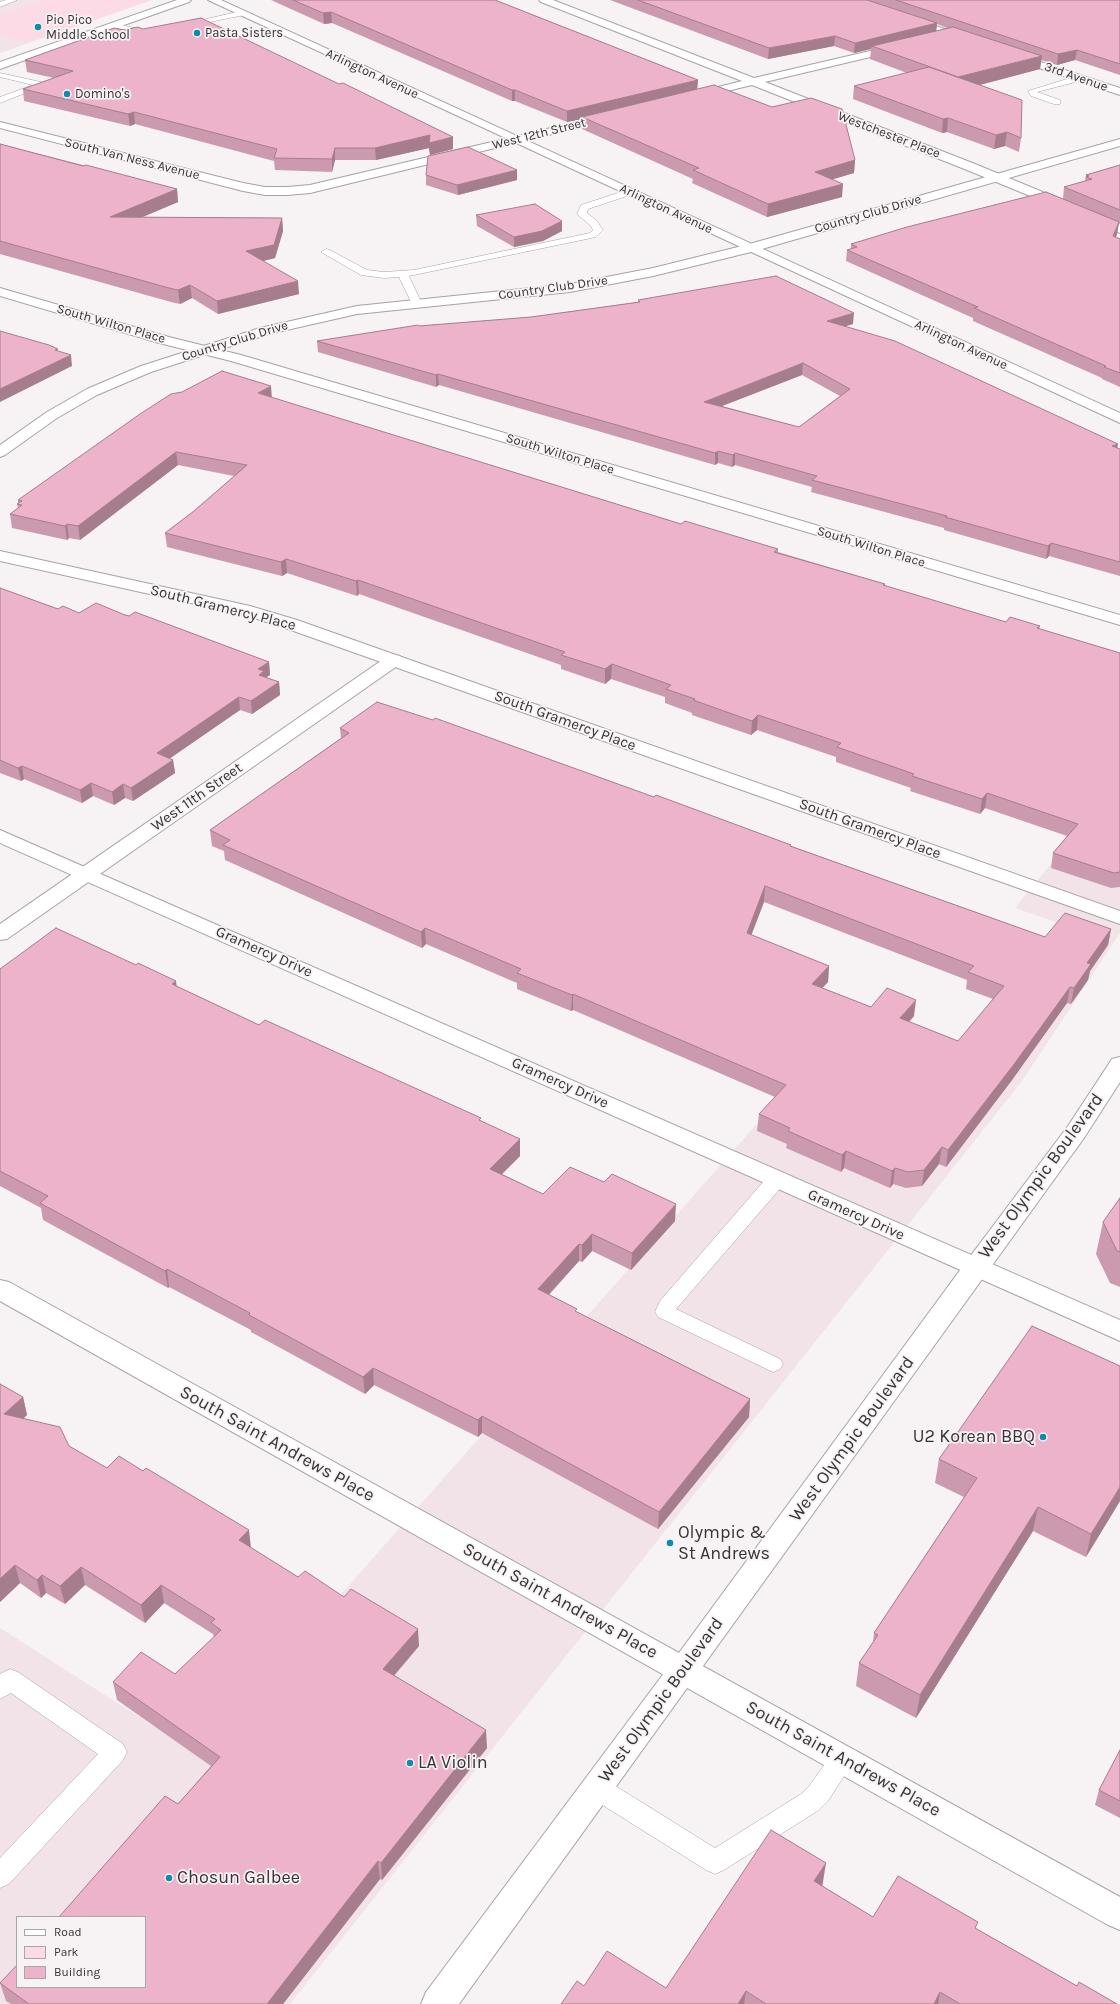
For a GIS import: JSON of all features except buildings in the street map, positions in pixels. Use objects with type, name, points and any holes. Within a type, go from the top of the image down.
[{"type":"street","points":[[0,66],[186,0]]},
{"type":"street","name":"Arlington Avenue","points":[[212,0],[1120,419]]},
{"type":"street","name":"Westchester Place","points":[[544,0],[998,178],[1120,230]]},
{"type":"street","points":[[850,0],[974,42]]},
{"type":"street","points":[[933,39],[952,35]]},
{"type":"street","points":[[686,98],[911,45]]},
{"type":"street","name":"3rd Avenue","points":[[1005,53],[1120,92]]},
{"type":"street","name":"West 12th Street","points":[[265,191],[310,189],[618,115]]},
{"type":"street","name":"South Van Ness Avenue","points":[[0,125],[243,187],[265,191]]},
{"type":"street","name":"Country Club Drive","points":[[0,452],[52,415],[92,392],[146,369],[265,331],[312,319],[357,310],[570,288],[653,272],[750,248],[1120,142]]},
{"type":"street","name":"South Wilton Place","points":[[0,292],[236,358],[1120,620]]},
{"type":"street","name":"South Gramercy Place","points":[[0,556],[250,612],[394,660],[1120,918]]},
{"type":"street","name":"West 11th Street","points":[[0,934],[394,660]]},
{"type":"street","name":"Gramercy Drive","points":[[0,836],[1120,1331]]},
{"type":"street","name":"West Olympic Boulevard","points":[[438,2004],[684,1670],[975,1268],[1076,1132],[1116,1074]]},
{"type":"street","name":"South Saint Andrews Place","points":[[0,1289],[1120,1914]]},
{"type":"lane","points":[[0,4],[13,0]]},
{"type":"lane","points":[[179,26],[241,13]]},
{"type":"lane","points":[[115,25],[148,33],[164,29]]},
{"type":"lane","points":[[0,75],[42,85],[0,100]]},
{"type":"lane","points":[[1057,102],[1034,94],[1032,91],[1080,78]]},
{"type":"lane","points":[[326,252],[365,273],[384,275],[414,273],[592,235],[598,230],[594,223],[582,214],[584,207],[630,192]]},
{"type":"lane","points":[[403,274],[417,304]]},
{"type":"lane","points":[[773,1364],[665,1312],[668,1306],[777,1179]]},
{"type":"lane","points":[[0,1689],[10,1679],[115,1752],[0,1876]]},
{"type":"lane","points":[[597,1788],[715,1862],[810,1802],[819,1793],[843,1759]]},
{"type":"shaded area","name":"Pio Pico Middle School","points":[[0,0],[152,0],[0,53]]},
{"type":"shaded area","points":[[1120,779],[1120,933],[1022,1081],[290,2004],[0,2004],[0,1628],[199,1755],[855,1013],[954,1053],[1062,924],[1015,908]]},
{"type":"green space","name":"Pio Pico Middle School","points":[[42,0],[148,1],[35,40],[22,41],[0,36],[0,14]]},
{"type":"place","name":"Pio Pico Middle School","points":[[38,27]]},
{"type":"place","name":"Pasta Sisters","points":[[197,33]]},
{"type":"place","name":"Domino's","points":[[67,94]]},
{"type":"place","name":"U2 Korean BBQ","points":[[1043,1437]]},
{"type":"place","name":"Olympic & St Andrews","points":[[670,1543]]},
{"type":"place","name":"LA Violin","points":[[410,1763]]},
{"type":"place","name":"Chosun Galbee","points":[[169,1878]]}]
